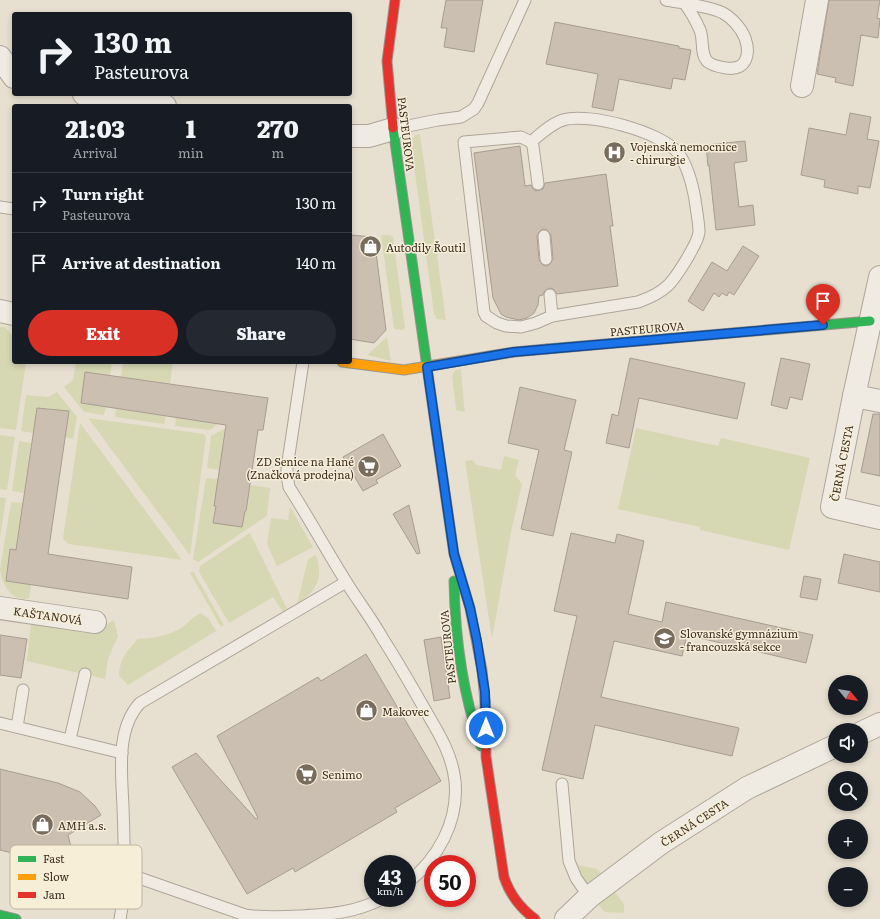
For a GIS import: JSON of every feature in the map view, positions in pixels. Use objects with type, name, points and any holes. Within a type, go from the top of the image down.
[{"type":"main road","name":"PASTEUROVA","points":[[395,0],[388,50],[394,129],[454,554],[454,598],[457,642],[465,698],[470,716],[486,757]]},
{"type":"main road","name":"PASTEUROVA","points":[[427,367],[514,352],[870,321]]},
{"type":"main road","points":[[352,363],[398,370],[427,367]]},
{"type":"main road","name":"PASTEUROVA","points":[[454,554],[470,608],[485,692],[486,757],[504,877],[507,887],[518,902],[535,919]]},
{"type":"main road","points":[[0,915],[16,919]]},
{"type":"street","points":[[802,86],[817,0]]},
{"type":"street","points":[[0,57],[12,74]]},
{"type":"street","points":[[0,82],[12,84]]},
{"type":"street","points":[[98,96],[152,104]]},
{"type":"street","points":[[352,136],[369,136],[394,129]]},
{"type":"street","name":"ČERNÁ CESTA","points":[[880,280],[854,396],[832,507],[880,518]]},
{"type":"street","points":[[0,312],[12,314]]},
{"type":"street","points":[[854,396],[880,401]]},
{"type":"street","name":"KAŠTANOVÁ","points":[[0,608],[95,622]]},
{"type":"street","points":[[868,730],[880,724]]},
{"type":"street","name":"ČERNÁ CESTA","points":[[566,919],[589,897],[661,843],[730,798],[764,779],[828,749]]},
{"type":"lane","points":[[394,129],[461,117],[474,109],[525,0]]},
{"type":"lane","points":[[666,0],[715,10],[730,17],[736,23],[745,38],[748,53],[746,60],[742,65],[738,68],[732,69],[718,67],[707,61],[704,55],[701,33],[694,16],[685,4]]},
{"type":"lane","points":[[531,142],[542,132],[562,120],[583,118],[640,130],[667,143],[678,153],[689,174],[694,194],[699,231],[697,240],[676,278],[656,295],[638,302],[552,316],[527,326],[512,326],[497,323],[486,316],[484,312],[464,142],[516,137],[526,139],[531,142],[535,154],[538,184]]},
{"type":"lane","points":[[0,207],[12,209]]},
{"type":"lane","points":[[544,236],[546,259]]},
{"type":"lane","points":[[550,295],[552,316]]},
{"type":"lane","points":[[303,364],[287,468],[288,482],[346,582],[383,637],[434,725],[446,748],[452,765],[455,781],[454,802],[449,829],[443,842],[431,860],[416,875]]},
{"type":"lane","points":[[124,845],[122,753],[127,727],[135,709],[140,703],[346,582]]},
{"type":"lane","points":[[70,739],[85,674]]},
{"type":"lane","points":[[17,727],[23,690]]},
{"type":"lane","points":[[0,723],[122,753]]},
{"type":"lane","points":[[562,784],[569,861],[576,878],[589,897]]},
{"type":"lane","points":[[142,879],[245,915],[264,917],[331,915],[364,906]]},
{"type":"lane","points":[[120,919],[122,909]]},
{"type":"green space","points":[[420,134],[446,320],[437,319],[434,314],[411,143],[415,135]]},
{"type":"green space","points":[[381,235],[390,235],[393,237],[405,328],[402,330],[394,329]]},
{"type":"green space","points":[[0,327],[5,327],[12,336],[12,364],[26,364],[16,430],[0,428]]},
{"type":"green space","points":[[387,337],[391,361],[367,355]]},
{"type":"green space","points":[[76,364],[112,364],[110,375],[85,372],[81,403],[106,407],[104,415],[84,412],[64,387],[73,380]]},
{"type":"green space","points":[[123,364],[173,364],[170,384],[121,377]]},
{"type":"green space","points":[[461,369],[465,412],[456,410],[452,374],[456,370]]},
{"type":"green space","points":[[57,392],[77,417],[73,439],[65,437],[53,409],[47,408],[37,408],[33,433],[21,431],[26,395],[48,397]]},
{"type":"green space","points":[[116,409],[166,416],[164,424],[115,417]]},
{"type":"green space","points":[[176,417],[218,424],[210,430],[175,426]]},
{"type":"green space","points":[[88,418],[204,434],[206,437],[190,555]]},
{"type":"green space","points":[[80,423],[182,560],[69,544],[65,541],[63,538]]},
{"type":"green space","points":[[226,428],[219,470],[207,468],[211,436]]},
{"type":"green space","points":[[636,428],[718,446],[721,438],[810,458],[789,550],[700,530],[700,527],[618,509]]},
{"type":"green space","points":[[0,435],[15,437],[7,490],[0,489]]},
{"type":"green space","points":[[19,441],[31,443],[24,493],[12,491]]},
{"type":"green space","points":[[504,456],[519,460],[515,475],[522,484],[511,532],[492,639],[465,461],[472,460],[477,465],[501,470]]},
{"type":"green space","points":[[206,478],[218,479],[215,506],[246,511],[250,485],[270,488],[267,516],[198,562],[193,559]]},
{"type":"green space","points":[[0,497],[6,498],[0,539]]},
{"type":"green space","points":[[11,502],[23,503],[16,550],[10,549],[6,581],[31,585],[29,599],[16,597],[10,592],[3,581],[0,569]]},
{"type":"green space","points":[[290,507],[313,547],[277,566],[267,544],[271,518],[288,520]]},
{"type":"green space","points":[[250,533],[287,609],[283,612],[273,597],[229,623],[199,572],[200,566]]},
{"type":"green space","points":[[316,555],[319,571],[317,584],[297,605],[308,559]]},
{"type":"green space","points":[[193,571],[224,625],[221,627],[190,573]]},
{"type":"green space","points":[[201,613],[208,618],[216,631],[128,685],[119,676],[124,656],[138,639],[171,633],[181,628]]},
{"type":"green space","points":[[114,620],[118,636],[108,659],[105,679],[27,661],[31,624],[93,633]]},
{"type":"green space","points":[[577,865],[597,869],[603,875],[587,885]]},
{"type":"green space","points":[[613,890],[624,904],[624,913],[605,912],[599,906],[599,903]]},
{"type":"building","points":[[446,0],[483,0],[474,52],[444,47],[447,28],[441,28]]},
{"type":"building","points":[[829,0],[880,0],[877,18],[880,19],[878,38],[861,35],[853,86],[835,82],[836,78],[817,74]]},
{"type":"building","points":[[555,22],[679,46],[679,48],[691,50],[685,80],[673,78],[671,89],[619,79],[613,111],[592,107],[598,74],[546,64]]},
{"type":"building","points":[[850,113],[871,117],[867,139],[879,141],[870,188],[858,186],[858,194],[824,187],[825,180],[801,175],[809,128],[846,135]]},
{"type":"building","points":[[745,141],[747,161],[734,163],[739,207],[753,205],[755,225],[716,230],[706,145]]},
{"type":"building","points":[[520,146],[525,186],[531,185],[536,191],[543,189],[545,183],[606,174],[613,226],[610,226],[618,286],[557,294],[553,289],[549,288],[543,295],[539,296],[538,305],[534,313],[527,318],[519,320],[506,317],[501,314],[493,298],[474,153]],"holes":[[[543,229],[547,230],[551,235],[553,259],[547,266],[543,265],[539,260],[537,236]]]},
{"type":"building","points":[[352,235],[374,237],[386,330],[374,343],[352,339]]},
{"type":"building","points":[[743,246],[759,256],[734,295],[729,292],[727,296],[722,293],[719,297],[714,293],[703,311],[688,301],[712,262],[727,271]]},
{"type":"building","points":[[630,358],[745,383],[737,419],[639,398],[629,448],[606,443],[612,414],[618,416]]},
{"type":"building","points":[[781,358],[810,364],[802,400],[790,397],[787,409],[771,405]]},
{"type":"building","points":[[85,372],[268,398],[263,430],[258,430],[246,511],[242,527],[213,523],[216,506],[214,506],[226,425],[81,403]]},
{"type":"building","points":[[520,387],[576,400],[564,450],[572,452],[553,536],[521,529],[539,450],[508,443]]},
{"type":"building","points":[[37,408],[69,411],[48,554],[132,567],[128,599],[6,581],[10,549],[16,550]]},
{"type":"building","points":[[873,414],[880,414],[880,476],[861,472]]},
{"type":"building","points":[[383,434],[401,466],[376,480],[378,483],[363,491],[343,457]]},
{"type":"building","points":[[409,505],[420,553],[417,554],[393,514]]},
{"type":"building","points":[[571,533],[615,543],[617,534],[644,541],[628,614],[662,622],[666,602],[813,635],[806,663],[687,635],[682,656],[614,641],[601,697],[739,728],[732,756],[595,725],[583,779],[542,770],[577,616],[554,611]]},
{"type":"building","points":[[844,554],[880,562],[880,592],[838,583]]},
{"type":"building","points":[[804,576],[821,579],[817,600],[800,597]]},
{"type":"building","points":[[0,635],[27,639],[21,678],[0,675]]},
{"type":"building","points":[[441,637],[450,698],[434,701],[424,640]]},
{"type":"building","name":"Senimo","points":[[366,654],[441,781],[395,808],[397,812],[295,872],[293,868],[247,894],[172,767],[196,753],[256,819],[258,818],[217,736],[318,677],[321,681]]},
{"type":"building","name":"AMH a.s.","points":[[0,769],[58,783],[80,792],[95,806],[101,815],[68,835],[70,845],[10,845],[10,852],[0,850]]},
{"type":"traffic: fast","points":[[393,128],[438,444]]},
{"type":"traffic: fast","points":[[547,349],[870,321]]},
{"type":"traffic: fast","points":[[454,581],[458,644],[464,685],[474,726],[481,746]]},
{"type":"traffic: fast","points":[[0,915],[16,919]]},
{"type":"traffic: slow","points":[[352,363],[404,370],[514,352],[547,349]]},
{"type":"traffic: slow","points":[[438,444],[454,554],[470,608],[482,670],[485,701]]},
{"type":"traffic: jam","points":[[393,128],[387,61],[395,0]]},
{"type":"traffic: jam","points":[[485,701],[486,757],[504,877],[509,890],[516,901],[535,919]]},
{"type":"place","name":"Vojenská nemocnice - chirurgie","points":[[614,152]]},
{"type":"place","name":"Autodíly Řoutil","points":[[370,247]]},
{"type":"place","name":"ZD Senice na Hané (Značková prodejna)","points":[[369,467]]},
{"type":"place","name":"Slovanské gymnázium - francouzská sekce","points":[[665,639]]},
{"type":"place","name":"Makovec","points":[[367,711]]},
{"type":"place","name":"Senimo","points":[[307,774]]},
{"type":"place","name":"AMH a.s.","points":[[42,825]]},
{"type":"route","points":[[486,728],[485,692],[477,641],[470,608],[454,554],[427,367],[514,352],[823,325]]}]
